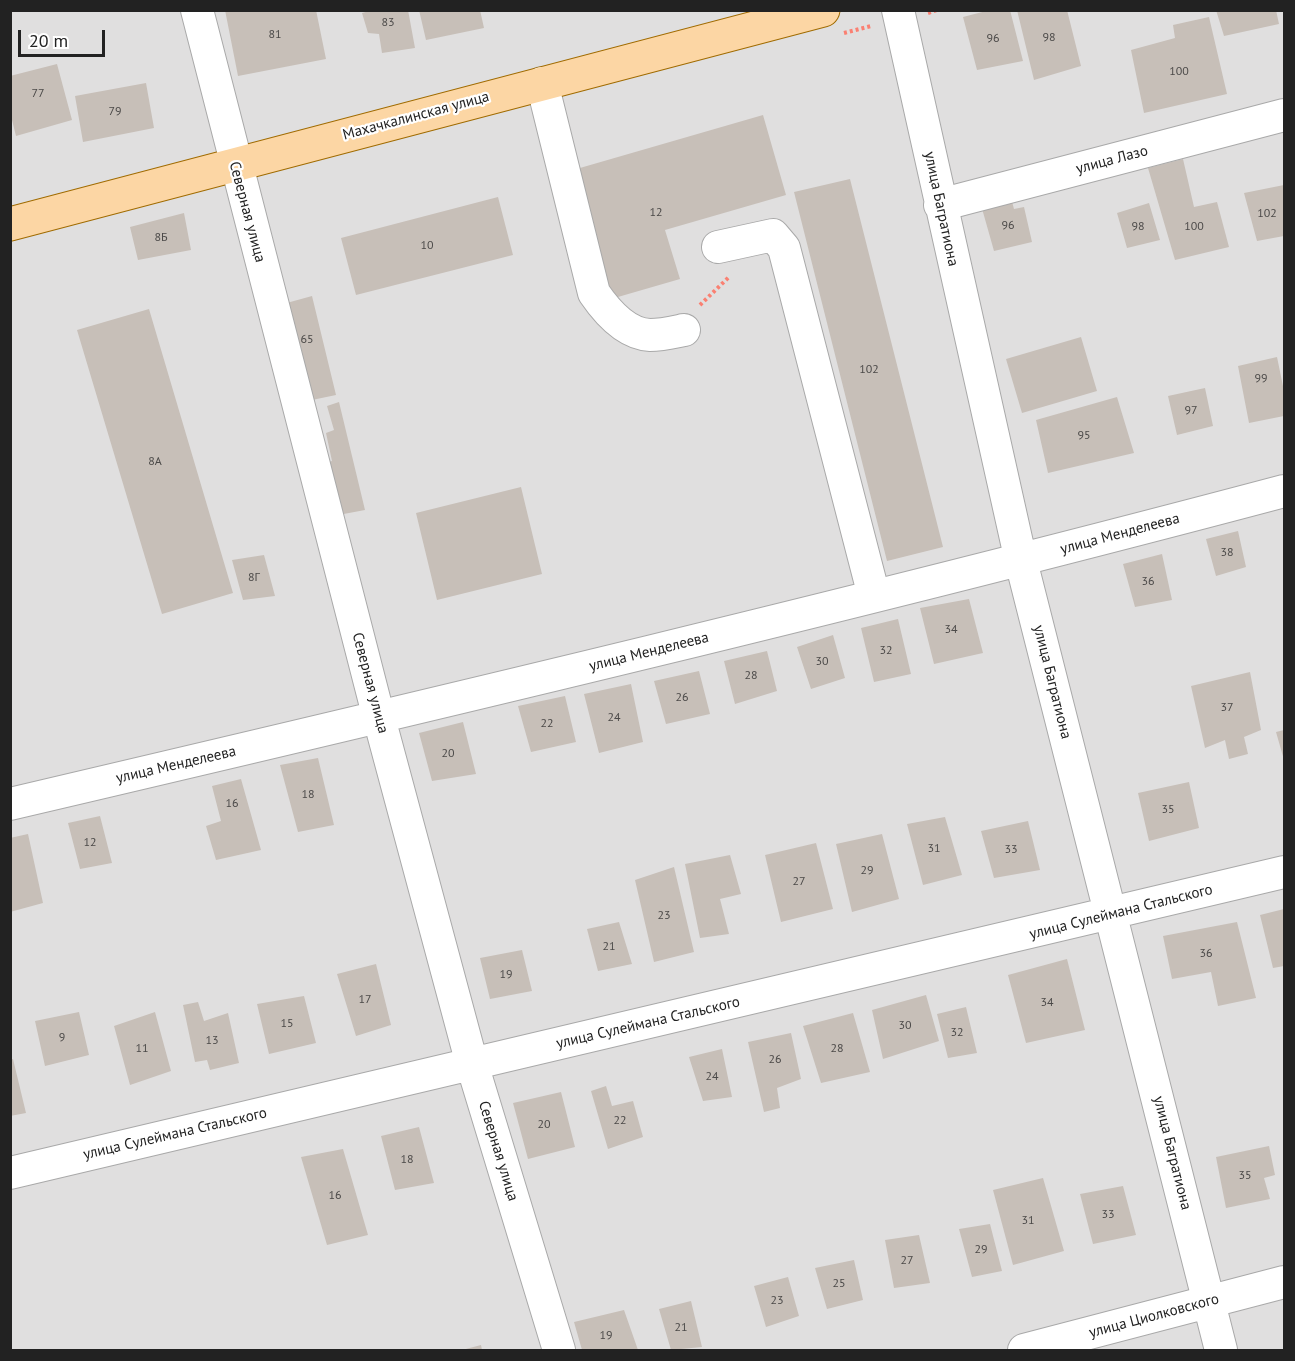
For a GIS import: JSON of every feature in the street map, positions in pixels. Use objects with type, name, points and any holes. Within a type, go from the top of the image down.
[{"type":"main road","name":"Махачкалинская улица","points":[[10,224],[823,10]]},
{"type":"street","name":"Северная улица","points":[[197,10],[379,718],[472,1064],[559,1350]]},
{"type":"street","name":"улица Багратиона","points":[[898,10],[1021,561],[1221,1350]]},
{"type":"street","points":[[542,83],[594,293],[604,308],[630,330],[650,335],[684,330]]},
{"type":"street","name":"улица Лазо","points":[[940,205],[1284,115]]},
{"type":"street","points":[[718,247],[773,234],[784,248],[874,596]]},
{"type":"street","name":"улица Менделеева","points":[[10,804],[379,718],[1021,561],[1284,491]]},
{"type":"street","name":"улица Сулеймана Стальского","points":[[10,1173],[1112,915],[1284,872]]},
{"type":"street","name":"улица Циолковского","points":[[1024,1350],[1284,1282]]},
{"type":"path","points":[[684,330],[690,314],[744,262],[756,237]]},
{"type":"shaded area","points":[[11,11],[1284,11],[1284,1350],[11,1350]]},
{"type":"building","points":[[225,10],[316,10],[326,59],[238,76]]},
{"type":"building","points":[[373,10],[408,10],[415,48],[382,53],[379,34],[368,33],[362,13]]},
{"type":"building","points":[[419,10],[480,10],[484,28],[426,40]]},
{"type":"building","points":[[990,10],[1010,10],[1023,61],[977,70],[963,17]]},
{"type":"building","points":[[1017,10],[1067,10],[1081,66],[1034,80]]},
{"type":"building","points":[[1216,10],[1276,10],[1279,24],[1224,36]]},
{"type":"building","points":[[1209,17],[1227,94],[1144,113],[1131,50],[1175,38],[1173,25]]},
{"type":"building","points":[[57,64],[72,120],[16,136],[10,112],[10,76]]},
{"type":"building","points":[[146,83],[154,128],[83,142],[75,96]]},
{"type":"building","points":[[763,115],[786,195],[665,230],[680,279],[611,299],[573,170]]},
{"type":"building","points":[[1183,159],[1194,207],[1217,202],[1229,247],[1175,260],[1148,168]]},
{"type":"building","points":[[850,179],[943,547],[887,561],[794,192]]},
{"type":"building","points":[[1284,185],[1284,236],[1257,241],[1244,193]]},
{"type":"building","points":[[498,197],[513,255],[356,295],[341,238]]},
{"type":"building","points":[[1011,198],[1014,209],[1024,207],[1032,242],[994,251],[981,205]]},
{"type":"building","points":[[1149,203],[1160,240],[1127,248],[1117,213]]},
{"type":"building","points":[[184,213],[191,250],[138,260],[130,227]]},
{"type":"building","points":[[312,296],[336,395],[312,400],[308,376],[301,377],[283,304]]},
{"type":"building","points":[[149,309],[233,593],[162,614],[77,330]]},
{"type":"building","points":[[1081,337],[1097,391],[1022,413],[1006,359]]},
{"type":"building","points":[[1277,357],[1284,391],[1284,416],[1249,423],[1238,366]]},
{"type":"building","points":[[1205,388],[1213,426],[1177,435],[1168,396]]},
{"type":"building","points":[[1117,397],[1134,453],[1048,473],[1036,420]]},
{"type":"building","points":[[339,402],[365,510],[333,516],[322,464],[332,461],[326,433],[334,430],[327,406]]},
{"type":"building","points":[[521,487],[542,574],[437,600],[416,513]]},
{"type":"building","points":[[1238,531],[1246,567],[1216,576],[1206,539]]},
{"type":"building","points":[[1162,554],[1172,600],[1135,607],[1123,564]]},
{"type":"building","points":[[264,555],[275,596],[243,600],[232,560]]},
{"type":"building","points":[[969,599],[983,653],[934,664],[920,608]]},
{"type":"building","points":[[898,619],[911,674],[874,682],[861,628]]},
{"type":"building","points":[[833,635],[845,678],[811,689],[797,647]]},
{"type":"building","points":[[767,651],[777,691],[735,704],[724,661]]},
{"type":"building","points":[[699,671],[710,714],[666,724],[654,681]]},
{"type":"building","points":[[1250,672],[1261,730],[1244,737],[1248,754],[1229,759],[1225,740],[1205,748],[1191,686]]},
{"type":"building","points":[[631,684],[643,742],[599,753],[584,694]]},
{"type":"building","points":[[565,696],[576,742],[531,752],[518,706]]},
{"type":"building","points":[[463,722],[476,774],[432,781],[419,733]]},
{"type":"building","points":[[1284,730],[1284,760],[1276,732]]},
{"type":"building","points":[[318,758],[334,825],[298,832],[280,765]]},
{"type":"building","points":[[241,779],[261,850],[216,860],[206,826],[221,821],[212,786]]},
{"type":"building","points":[[1189,782],[1199,828],[1149,841],[1138,793]]},
{"type":"building","points":[[100,816],[112,863],[80,869],[68,823]]},
{"type":"building","points":[[945,817],[962,875],[923,885],[907,824]]},
{"type":"building","points":[[1028,821],[1040,870],[994,878],[981,831]]},
{"type":"building","points":[[28,834],[43,903],[10,912],[10,838]]},
{"type":"building","points":[[882,834],[899,899],[852,912],[836,844]]},
{"type":"building","points":[[816,843],[833,909],[781,922],[765,855]]},
{"type":"building","points":[[730,855],[741,894],[720,899],[729,934],[700,938],[685,864]]},
{"type":"building","points":[[674,867],[694,952],[654,962],[635,880]]},
{"type":"building","points":[[1284,909],[1284,966],[1273,968],[1260,915]]},
{"type":"building","points":[[619,922],[632,964],[598,971],[587,929]]},
{"type":"building","points":[[1237,922],[1256,998],[1218,1006],[1211,972],[1172,979],[1163,936]]},
{"type":"building","points":[[522,950],[532,991],[490,999],[480,958]]},
{"type":"building","points":[[1067,959],[1085,1030],[1026,1043],[1008,975]]},
{"type":"building","points":[[376,964],[391,1025],[356,1036],[337,974]]},
{"type":"building","points":[[926,995],[939,1041],[883,1059],[872,1010]]},
{"type":"building","points":[[304,996],[316,1043],[269,1054],[257,1004]]},
{"type":"building","points":[[198,1002],[204,1021],[228,1013],[239,1063],[210,1070],[207,1060],[195,1062],[183,1005]]},
{"type":"building","points":[[966,1007],[977,1053],[948,1058],[937,1014]]},
{"type":"building","points":[[79,1012],[89,1055],[45,1066],[35,1021]]},
{"type":"building","points":[[155,1012],[171,1071],[130,1085],[114,1026]]},
{"type":"building","points":[[853,1013],[870,1072],[821,1083],[803,1026]]},
{"type":"building","points":[[791,1033],[801,1079],[777,1088],[780,1108],[764,1112],[748,1042]]},
{"type":"building","points":[[722,1049],[732,1097],[703,1101],[689,1057]]},
{"type":"building","points":[[13,1059],[26,1113],[10,1116],[10,1060]]},
{"type":"building","points":[[606,1086],[612,1106],[633,1101],[643,1137],[608,1149],[591,1091]]},
{"type":"building","points":[[561,1092],[575,1147],[528,1159],[513,1103]]},
{"type":"building","points":[[419,1127],[434,1183],[395,1190],[381,1136]]},
{"type":"building","points":[[1269,1146],[1275,1175],[1264,1178],[1270,1199],[1226,1208],[1216,1157]]},
{"type":"building","points":[[343,1149],[368,1235],[327,1245],[301,1157]]},
{"type":"building","points":[[1043,1178],[1064,1251],[1013,1265],[993,1190]]},
{"type":"building","points":[[1123,1186],[1136,1235],[1093,1244],[1080,1194]]},
{"type":"building","points":[[990,1224],[1002,1271],[972,1277],[959,1229]]},
{"type":"building","points":[[919,1235],[930,1283],[894,1288],[885,1240]]},
{"type":"building","points":[[854,1260],[863,1300],[827,1309],[815,1268]]},
{"type":"building","points":[[788,1277],[799,1316],[766,1327],[754,1286]]},
{"type":"building","points":[[691,1301],[702,1347],[671,1350],[659,1309]]},
{"type":"building","points":[[624,1310],[638,1350],[582,1350],[574,1322]]},
{"type":"building","points":[[481,1345],[482,1350],[462,1350]]}]
